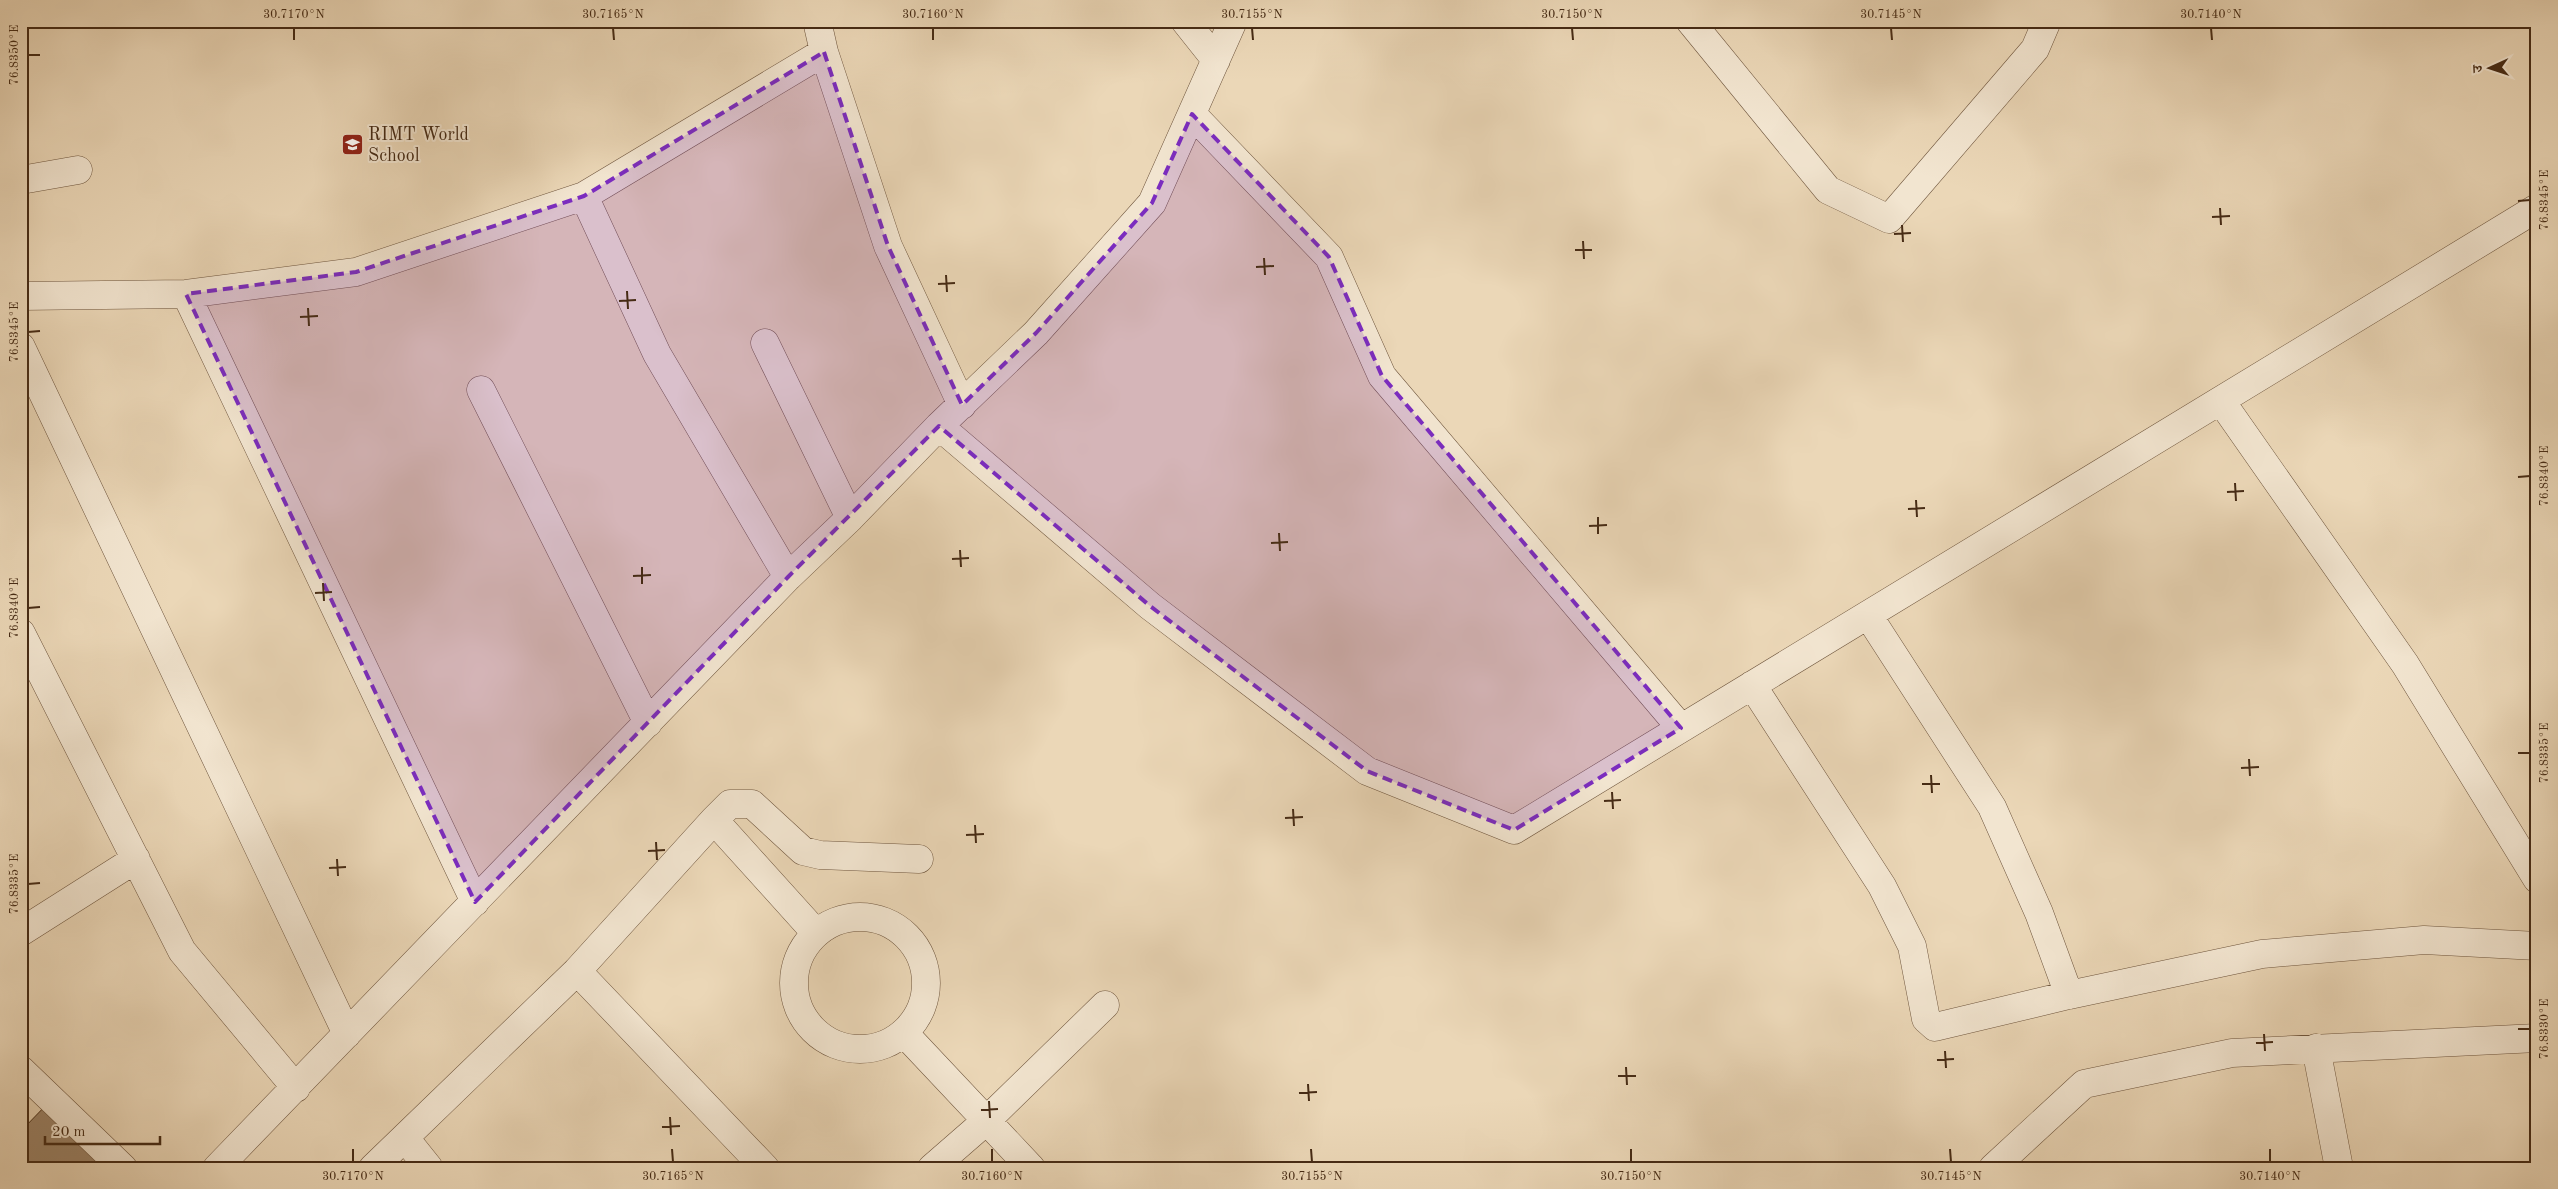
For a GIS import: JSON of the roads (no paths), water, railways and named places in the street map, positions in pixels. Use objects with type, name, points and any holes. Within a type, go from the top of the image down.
[{"type":"street","points":[[817,21],[824,52],[888,246],[962,405]]},
{"type":"street","points":[[1185,21],[1216,60]]},
{"type":"street","points":[[217,1168],[788,577],[850,518],[939,426],[1036,333],[1152,203],[1233,21]]},
{"type":"street","points":[[1690,21],[1828,190],[1889,219],[2035,48],[2047,21]]},
{"type":"street","points":[[21,296],[186,294],[356,272],[584,196],[824,52]]},
{"type":"street","points":[[1192,114],[1329,257],[1382,376],[1681,728]]},
{"type":"street","points":[[21,180],[78,170]]},
{"type":"street","points":[[584,196],[657,354],[788,577]]},
{"type":"street","points":[[939,426],[1150,606],[1367,771],[1514,830],[2537,208]]},
{"type":"street","points":[[186,294],[475,902]]},
{"type":"street","points":[[765,343],[850,518]]},
{"type":"street","points":[[21,347],[347,1034]]},
{"type":"street","points":[[481,390],[648,723]]},
{"type":"street","points":[[2221,401],[2406,664],[2537,879]]},
{"type":"street","points":[[1868,615],[1992,807],[2039,913],[2069,995]]},
{"type":"street","points":[[21,633],[182,951],[296,1088]]},
{"type":"street","points":[[1752,685],[1882,886],[1912,946],[1926,1019],[1935,1027],[1950,1025],[2069,995],[2262,954],[2424,940],[2537,946]]},
{"type":"street","points":[[373,1168],[577,971],[730,804],[752,804],[803,851],[820,856],[919,859]]},
{"type":"street","points":[[714,820],[816,933]]},
{"type":"street","points":[[21,932],[136,859]]},
{"type":"street","points":[[854,917],[875,918],[894,926],[910,938],[921,956],[926,976],[926,997],[918,1017],[904,1033],[885,1045],[862,1050],[840,1047],[820,1036],[804,1018],[796,996],[794,973],[802,951],[816,933],[834,922],[854,917]]},
{"type":"street","points":[[577,971],[765,1168]]},
{"type":"street","points":[[932,1168],[986,1121],[1106,1005]]},
{"type":"street","points":[[904,1033],[1031,1168]]},
{"type":"street","points":[[1994,1168],[2084,1084],[2232,1053],[2537,1038]]},
{"type":"street","points":[[2316,1048],[2339,1168]]},
{"type":"street","points":[[21,1070],[123,1168]]},
{"type":"street","points":[[405,1138],[429,1168]]},
{"type":"place","name":"RIMT World School","points":[[352,144]]}]
